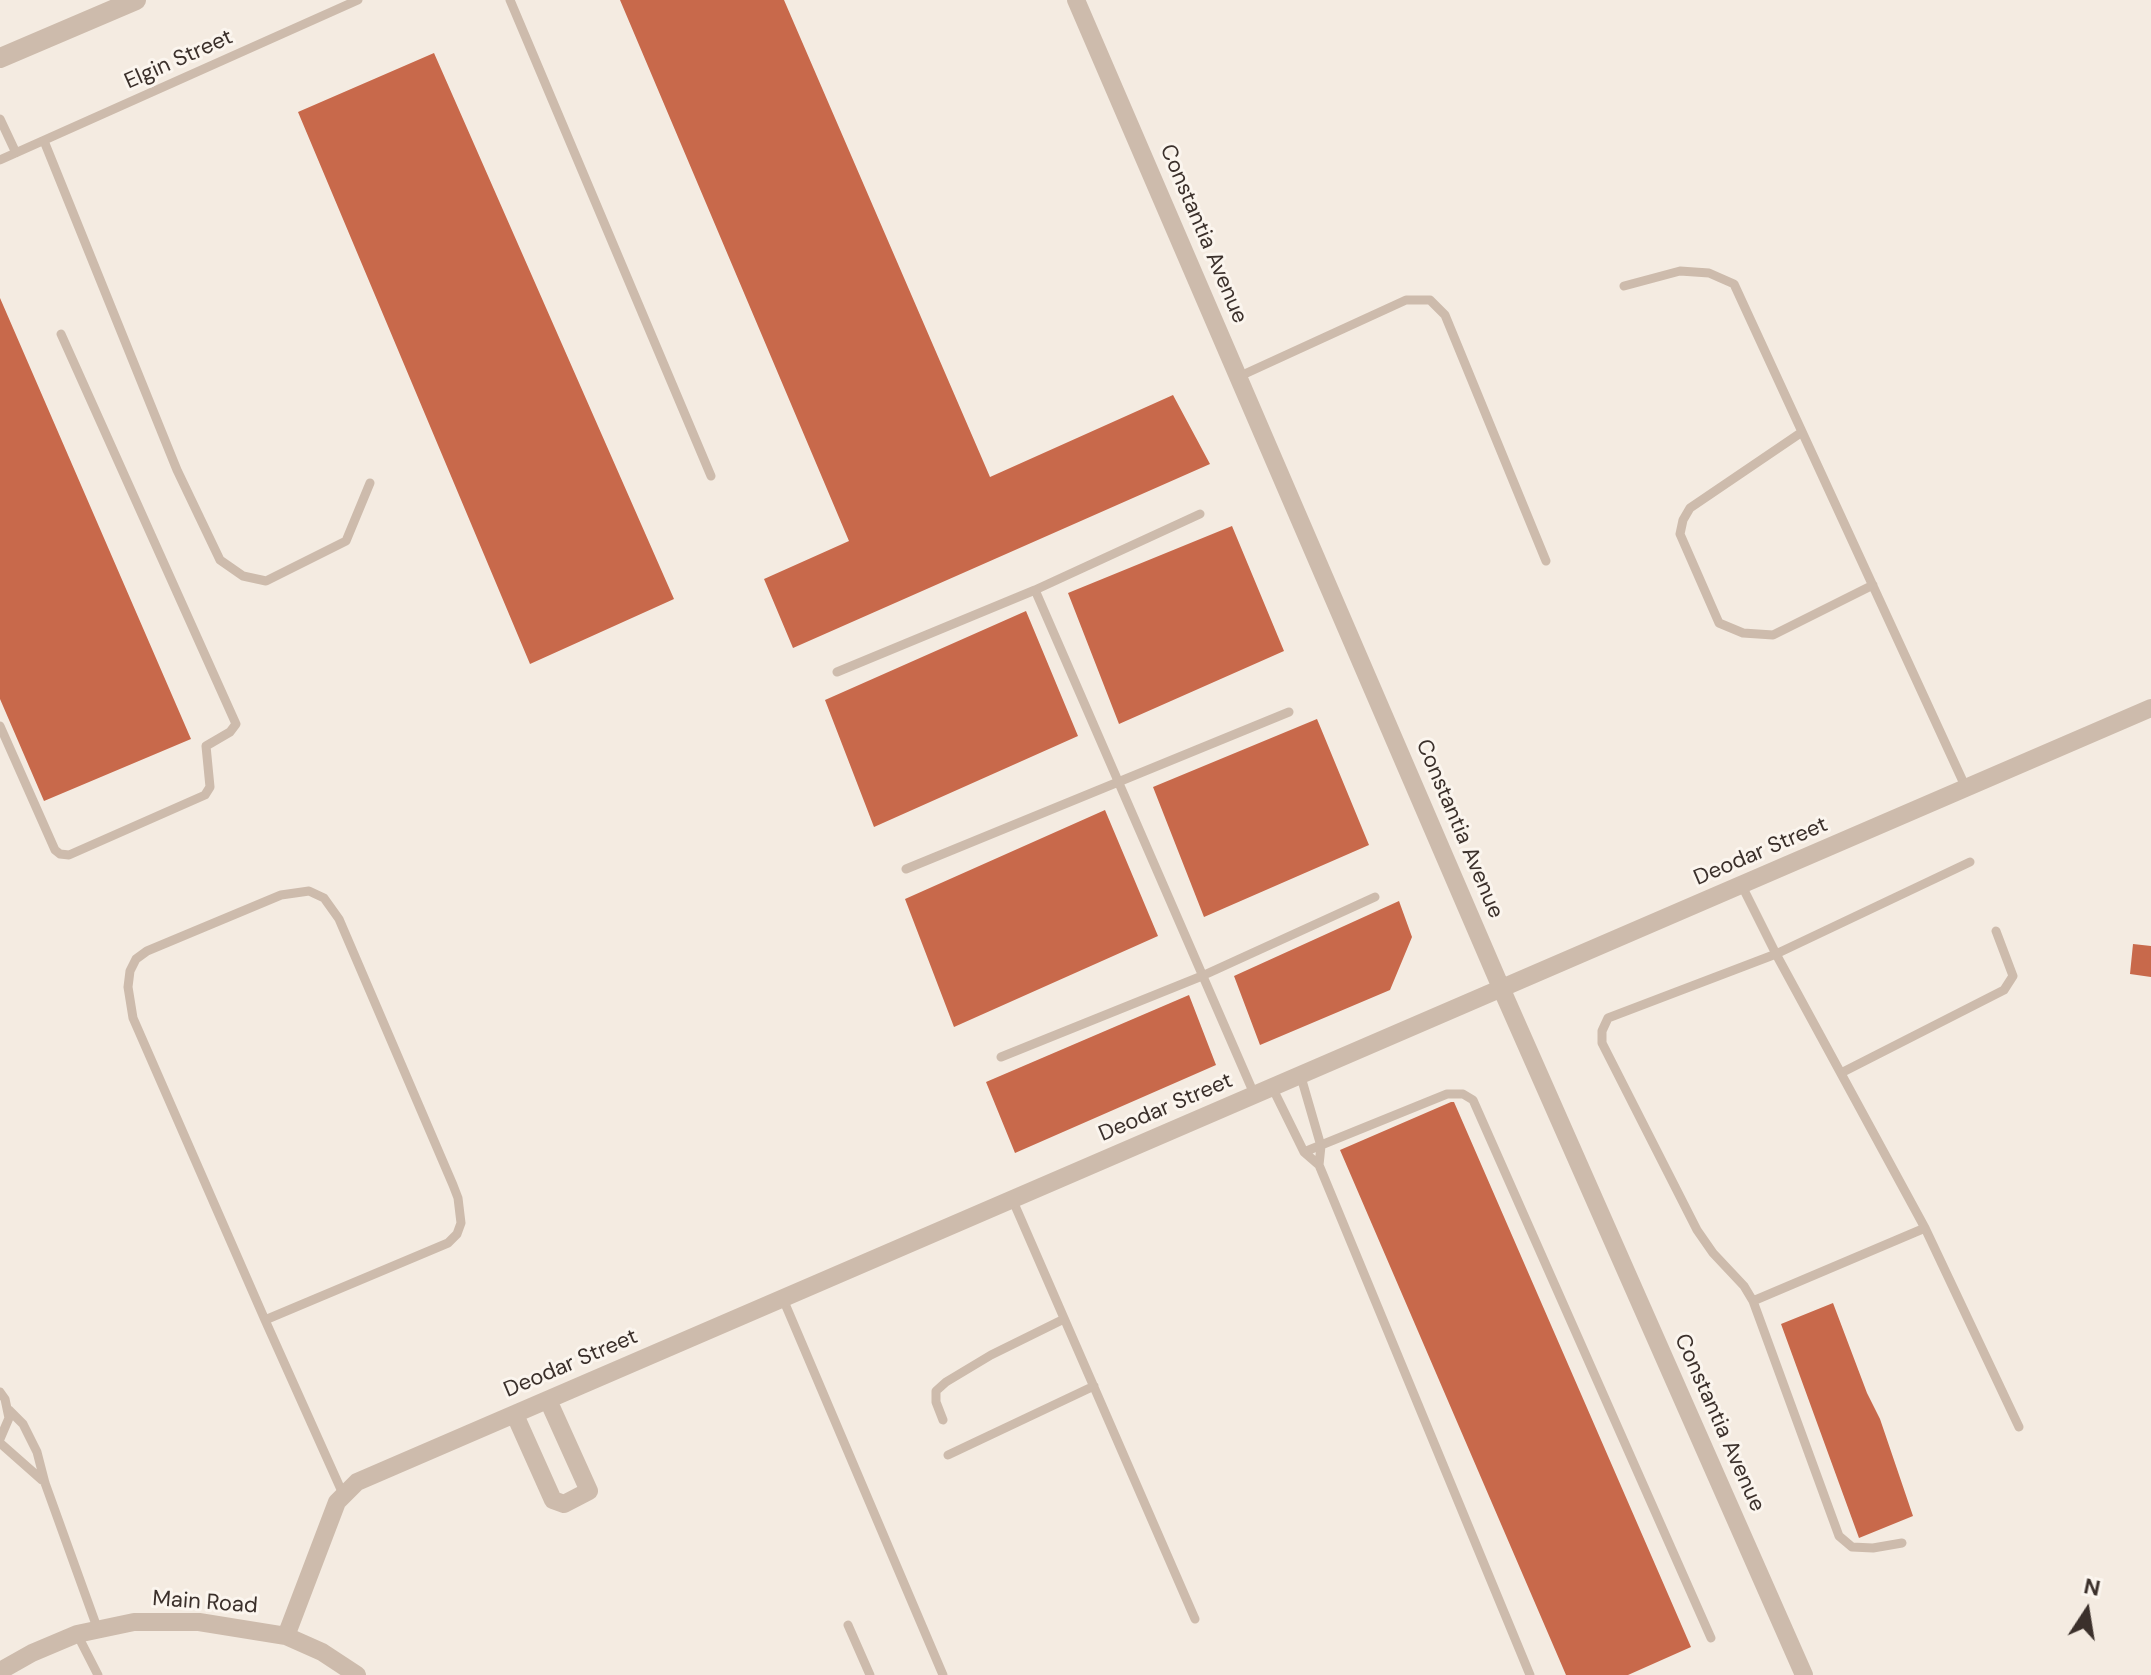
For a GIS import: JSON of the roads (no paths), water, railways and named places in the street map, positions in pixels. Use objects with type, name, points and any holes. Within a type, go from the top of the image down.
[{"type":"street","points":[[0,58],[136,0]]},
{"type":"street","name":"Constantia Avenue","points":[[1076,0],[1502,990],[1804,1675]]},
{"type":"street","name":"Deodar Street","points":[[343,1494],[357,1482],[2151,708]]},
{"type":"street","points":[[515,1415],[553,1500],[564,1504],[589,1491],[548,1400]]},
{"type":"street","points":[[286,1636],[337,1502],[343,1494]]},
{"type":"street","name":"Main Road","points":[[0,1671],[77,1634],[134,1622],[199,1622],[286,1636],[322,1652],[357,1675]]},
{"type":"lane","name":"Elgin Street","points":[[0,160],[358,0]]},
{"type":"lane","points":[[510,0],[711,476]]},
{"type":"lane","points":[[0,119],[16,153]]},
{"type":"lane","points":[[44,141],[177,470],[220,560],[243,576],[266,581],[346,541],[370,483]]},
{"type":"lane","points":[[1624,286],[1680,271],[1709,273],[1734,284],[1966,789]]},
{"type":"lane","points":[[1238,377],[1406,300],[1430,300],[1445,315],[1546,561]]},
{"type":"lane","points":[[0,726],[55,850],[69,855],[205,795],[210,787],[206,746],[230,732],[236,724],[61,334]]},
{"type":"lane","points":[[1802,432],[1690,508],[1683,520],[1680,534],[1719,623],[1743,633],[1773,635],[1873,585]]},
{"type":"lane","points":[[837,672],[1035,590],[1200,514]]},
{"type":"lane","points":[[1035,590],[1255,1096]]},
{"type":"lane","points":[[906,869],[1289,712]]},
{"type":"lane","points":[[1902,1543],[1873,1548],[1852,1547],[1839,1536],[1753,1301],[1697,1230],[1602,1043],[1602,1031],[1608,1018],[1776,954],[1970,862]]},
{"type":"lane","points":[[1742,886],[1925,1228],[2019,1427]]},
{"type":"lane","points":[[265,1320],[448,1243],[457,1234],[461,1223],[453,1185],[339,919],[324,898],[309,891],[281,895],[147,951],[136,959],[129,979],[129,1002],[133,1018],[265,1320],[343,1494]]},
{"type":"lane","points":[[1001,1057],[1202,976],[1375,897]]},
{"type":"lane","points":[[1841,1073],[2004,990],[2013,976],[1996,931]]},
{"type":"lane","points":[[1301,1077],[1321,1146],[1319,1165]]},
{"type":"lane","points":[[1273,1089],[1304,1152],[1319,1165],[1530,1675]]},
{"type":"lane","points":[[1304,1152],[1447,1094],[1463,1094],[1473,1100],[1711,1638]]},
{"type":"lane","points":[[1013,1201],[1195,1619]]},
{"type":"lane","points":[[1753,1301],[1925,1228]]},
{"type":"lane","points":[[783,1299],[943,1675]]},
{"type":"lane","points":[[943,1420],[936,1402],[936,1391],[946,1382],[991,1355],[1064,1319]]},
{"type":"lane","points":[[948,1455],[1094,1386]]},
{"type":"lane","points":[[0,1392],[9,1410],[29,1435],[98,1630]]},
{"type":"lane","points":[[9,1410],[7,1427],[0,1441],[45,1483]]},
{"type":"lane","points":[[848,1625],[870,1675]]},
{"type":"lane","points":[[77,1634],[98,1675]]}]
